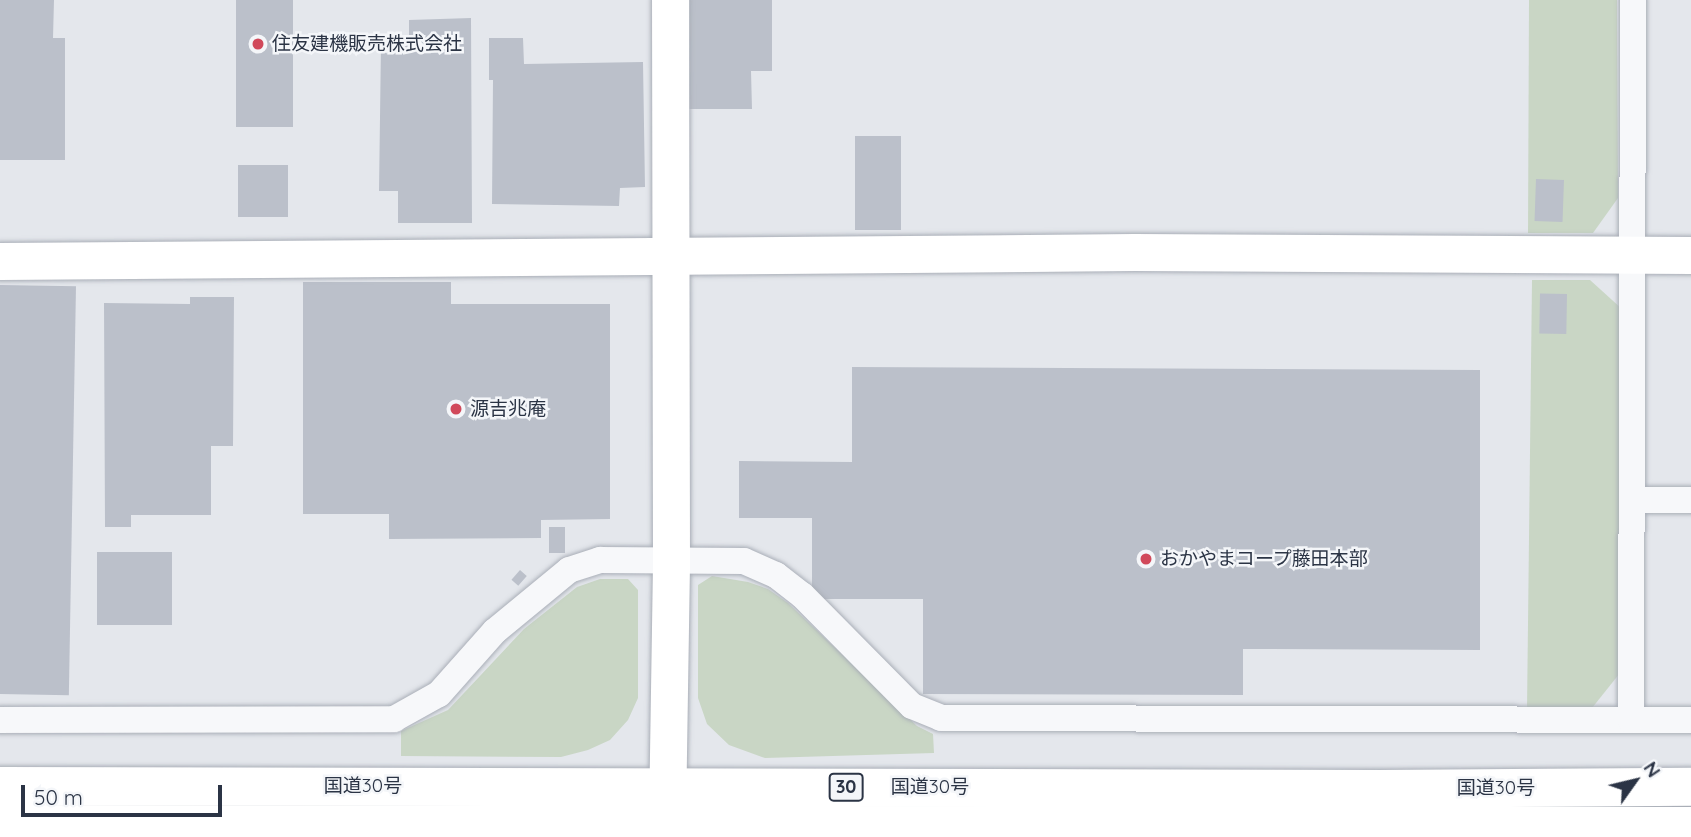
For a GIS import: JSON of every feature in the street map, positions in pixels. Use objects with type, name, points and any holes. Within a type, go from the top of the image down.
[{"type":"highway","name":"国道30号","points":[[0,786],[1380,789],[1691,787]]},
{"type":"highway","name":"国道30号","points":[[0,824],[72,830],[666,832],[1412,831],[1691,826]]},
{"type":"street","points":[[666,832],[671,562],[670,0]]},
{"type":"street","points":[[1631,720],[1633,0]]},
{"type":"street","points":[[0,261],[671,258],[1135,252],[1691,255]]},
{"type":"street","points":[[1632,500],[1691,500]]},
{"type":"street","points":[[0,720],[394,719],[439,694],[495,631],[569,570],[600,560],[744,561],[776,575],[802,595],[912,706],[941,718],[1691,720]]},
{"type":"green space","points":[[1529,0],[1617,0],[1618,198],[1593,233],[1528,233]]},
{"type":"green space","points":[[1532,280],[1590,280],[1622,309],[1620,673],[1588,713],[1527,710]]},
{"type":"green space","points":[[712,576],[748,582],[768,589],[788,603],[917,726],[933,734],[934,753],[765,758],[729,745],[707,724],[698,698],[698,585]]},
{"type":"green space","points":[[600,579],[628,579],[638,590],[638,698],[628,720],[610,740],[588,750],[561,757],[401,756],[401,731],[448,710],[524,629],[577,587]]},
{"type":"building","points":[[0,0],[54,0],[53,38],[65,38],[65,160],[0,160]]},
{"type":"building","points":[[236,0],[293,0],[293,127],[236,127]]},
{"type":"building","points":[[690,0],[772,0],[772,71],[751,71],[752,109],[689,109]]},
{"type":"building","points":[[471,18],[472,223],[398,223],[398,191],[379,191],[381,43],[409,43],[409,20]]},
{"type":"building","points":[[489,38],[523,38],[524,64],[643,62],[645,187],[620,188],[619,206],[492,204],[493,80],[489,80]]},
{"type":"building","points":[[855,136],[901,136],[901,230],[855,230]]},
{"type":"building","points":[[238,165],[288,165],[288,217],[238,217]]},
{"type":"building","points":[[1536,179],[1564,180],[1563,222],[1535,221]]},
{"type":"building","name":"源吉兆庵","points":[[303,282],[451,282],[451,304],[610,304],[610,519],[541,520],[541,538],[389,539],[389,514],[303,514]]},
{"type":"building","points":[[0,285],[76,286],[69,695],[0,694]]},
{"type":"building","points":[[1540,294],[1567,294],[1566,334],[1539,334]]},
{"type":"building","points":[[190,297],[234,297],[233,446],[211,446],[211,515],[131,515],[131,527],[105,527],[104,303],[190,304]]},
{"type":"building","name":"おかやまコープ藤田本部","points":[[852,367],[1480,370],[1480,650],[1243,649],[1243,695],[923,694],[923,599],[812,599],[812,518],[739,518],[739,461],[852,462]]},
{"type":"building","points":[[549,527],[565,527],[565,553],[549,553]]},
{"type":"building","points":[[97,552],[172,552],[172,625],[97,625]]},
{"type":"building","points":[[520,570],[527,576],[518,586],[511,580]]},
{"type":"place","name":"住友建機販売株式会社","points":[[258,44]]},
{"type":"place","name":"源吉兆庵","points":[[456,409]]},
{"type":"place","name":"おかやまコープ藤田本部","points":[[1146,559]]}]
